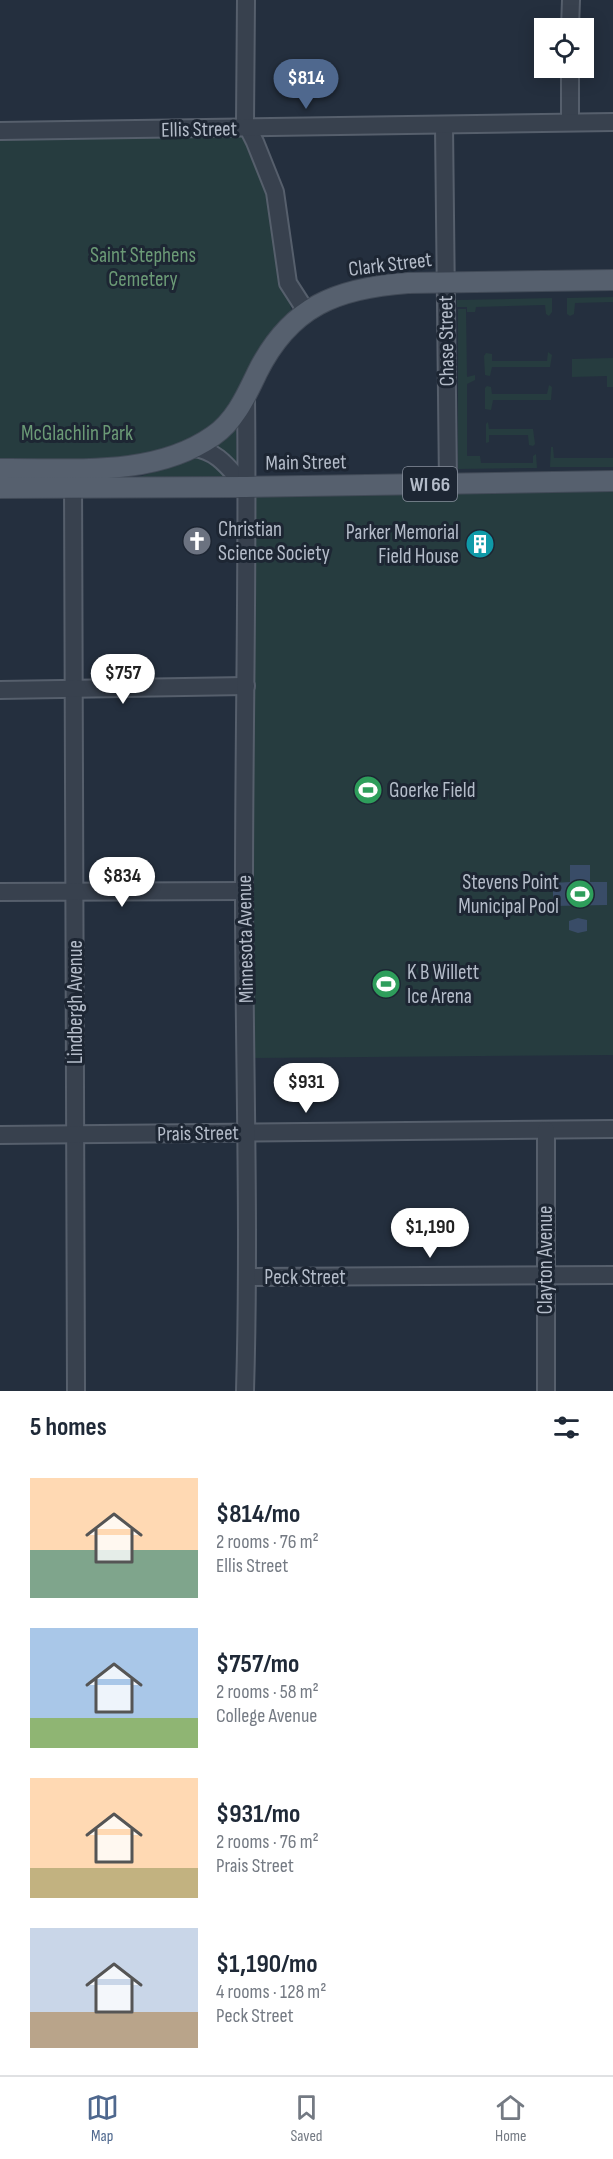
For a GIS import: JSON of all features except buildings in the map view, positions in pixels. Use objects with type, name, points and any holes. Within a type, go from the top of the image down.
[{"type":"main road","name":"Clark Street","points":[[73,478],[164,460],[194,448],[214,436],[225,427],[246,396],[266,355],[288,327],[306,311],[326,299],[349,291],[375,286],[445,282],[613,280]]},
{"type":"main road","name":"WI 66","points":[[0,469],[73,478]]},
{"type":"main road","name":"Main Street","points":[[0,488],[73,478],[246,487],[613,481]]},
{"type":"street","points":[[246,0],[245,122],[275,192],[288,283],[306,311]]},
{"type":"street","points":[[570,18],[571,0]]},
{"type":"street","points":[[570,78],[570,122]]},
{"type":"street","name":"Ellis Street","points":[[0,131],[613,122]]},
{"type":"street","name":"Chase Street","points":[[444,126],[448,484]]},
{"type":"street","name":"Minnesota Avenue","points":[[245,1391],[248,1277],[244,891],[246,396]]},
{"type":"street","points":[[194,448],[214,454],[246,487]]},
{"type":"street","name":"Lindbergh Avenue","points":[[73,478],[76,1391]]},
{"type":"street","points":[[0,690],[246,686]]},
{"type":"street","points":[[0,892],[244,891]]},
{"type":"street","name":"Prais Street","points":[[0,1136],[613,1129]]},
{"type":"street","name":"Clayton Avenue","points":[[546,1130],[546,1391]]},
{"type":"street","name":"Peck Street","points":[[248,1277],[613,1275]]},
{"type":"green space","name":"Saint Stephens Cemetery","points":[[250,131],[274,192],[292,317],[222,418],[200,437],[141,458],[0,462],[0,132]]},
{"type":"green space","points":[[613,297],[613,302],[575,303],[574,314],[570,316],[567,314],[567,298]]},
{"type":"green space","points":[[552,298],[552,312],[549,316],[546,314],[545,305],[476,307],[475,312],[467,312],[467,307],[457,307],[457,300]]},
{"type":"green space","points":[[458,309],[466,309],[467,377],[475,375],[475,380],[467,384],[467,456],[480,456],[481,463],[533,463],[533,456],[536,454],[537,468],[458,469]]},
{"type":"green space","points":[[548,352],[552,355],[550,367],[492,367],[490,376],[485,375],[484,356],[486,353],[492,354],[492,361],[547,361]]},
{"type":"green space","points":[[613,358],[613,387],[607,387],[607,376],[572,377],[572,359]]},
{"type":"green space","points":[[549,385],[552,387],[551,400],[493,400],[491,410],[485,409],[485,388],[487,386],[491,387],[492,394],[547,394]]},
{"type":"green space","points":[[488,422],[489,429],[533,429],[535,444],[529,445],[528,435],[489,435],[489,442],[486,443],[486,424]]},
{"type":"green space","points":[[236,428],[237,472],[214,448]]},
{"type":"green space","points":[[551,447],[553,447],[554,458],[613,458],[613,467],[550,467]]},
{"type":"green space","points":[[198,458],[208,460],[227,478],[132,479]]},
{"type":"green space","points":[[613,480],[613,1055],[246,1058],[246,487]]},
{"type":"water","name":"Stevens Point Municipal Pool","points":[[570,865],[590,865],[590,882],[607,882],[607,905],[553,906],[553,883],[570,882]]},
{"type":"water","points":[[578,918],[587,920],[587,931],[578,933],[569,930],[569,921]]},
{"type":"place","name":"Christian Science Society","points":[[197,541]]},
{"type":"place","name":"Parker Memorial Field House","points":[[480,544]]},
{"type":"place","name":"Goerke Field","points":[[368,790]]},
{"type":"place","name":"Stevens Point Municipal Pool","points":[[580,894]]},
{"type":"place","name":"K B Willett Ice Arena","points":[[386,984]]},
{"type":"park label","name":"McGlachlin Park","points":[[77,433]]}]
